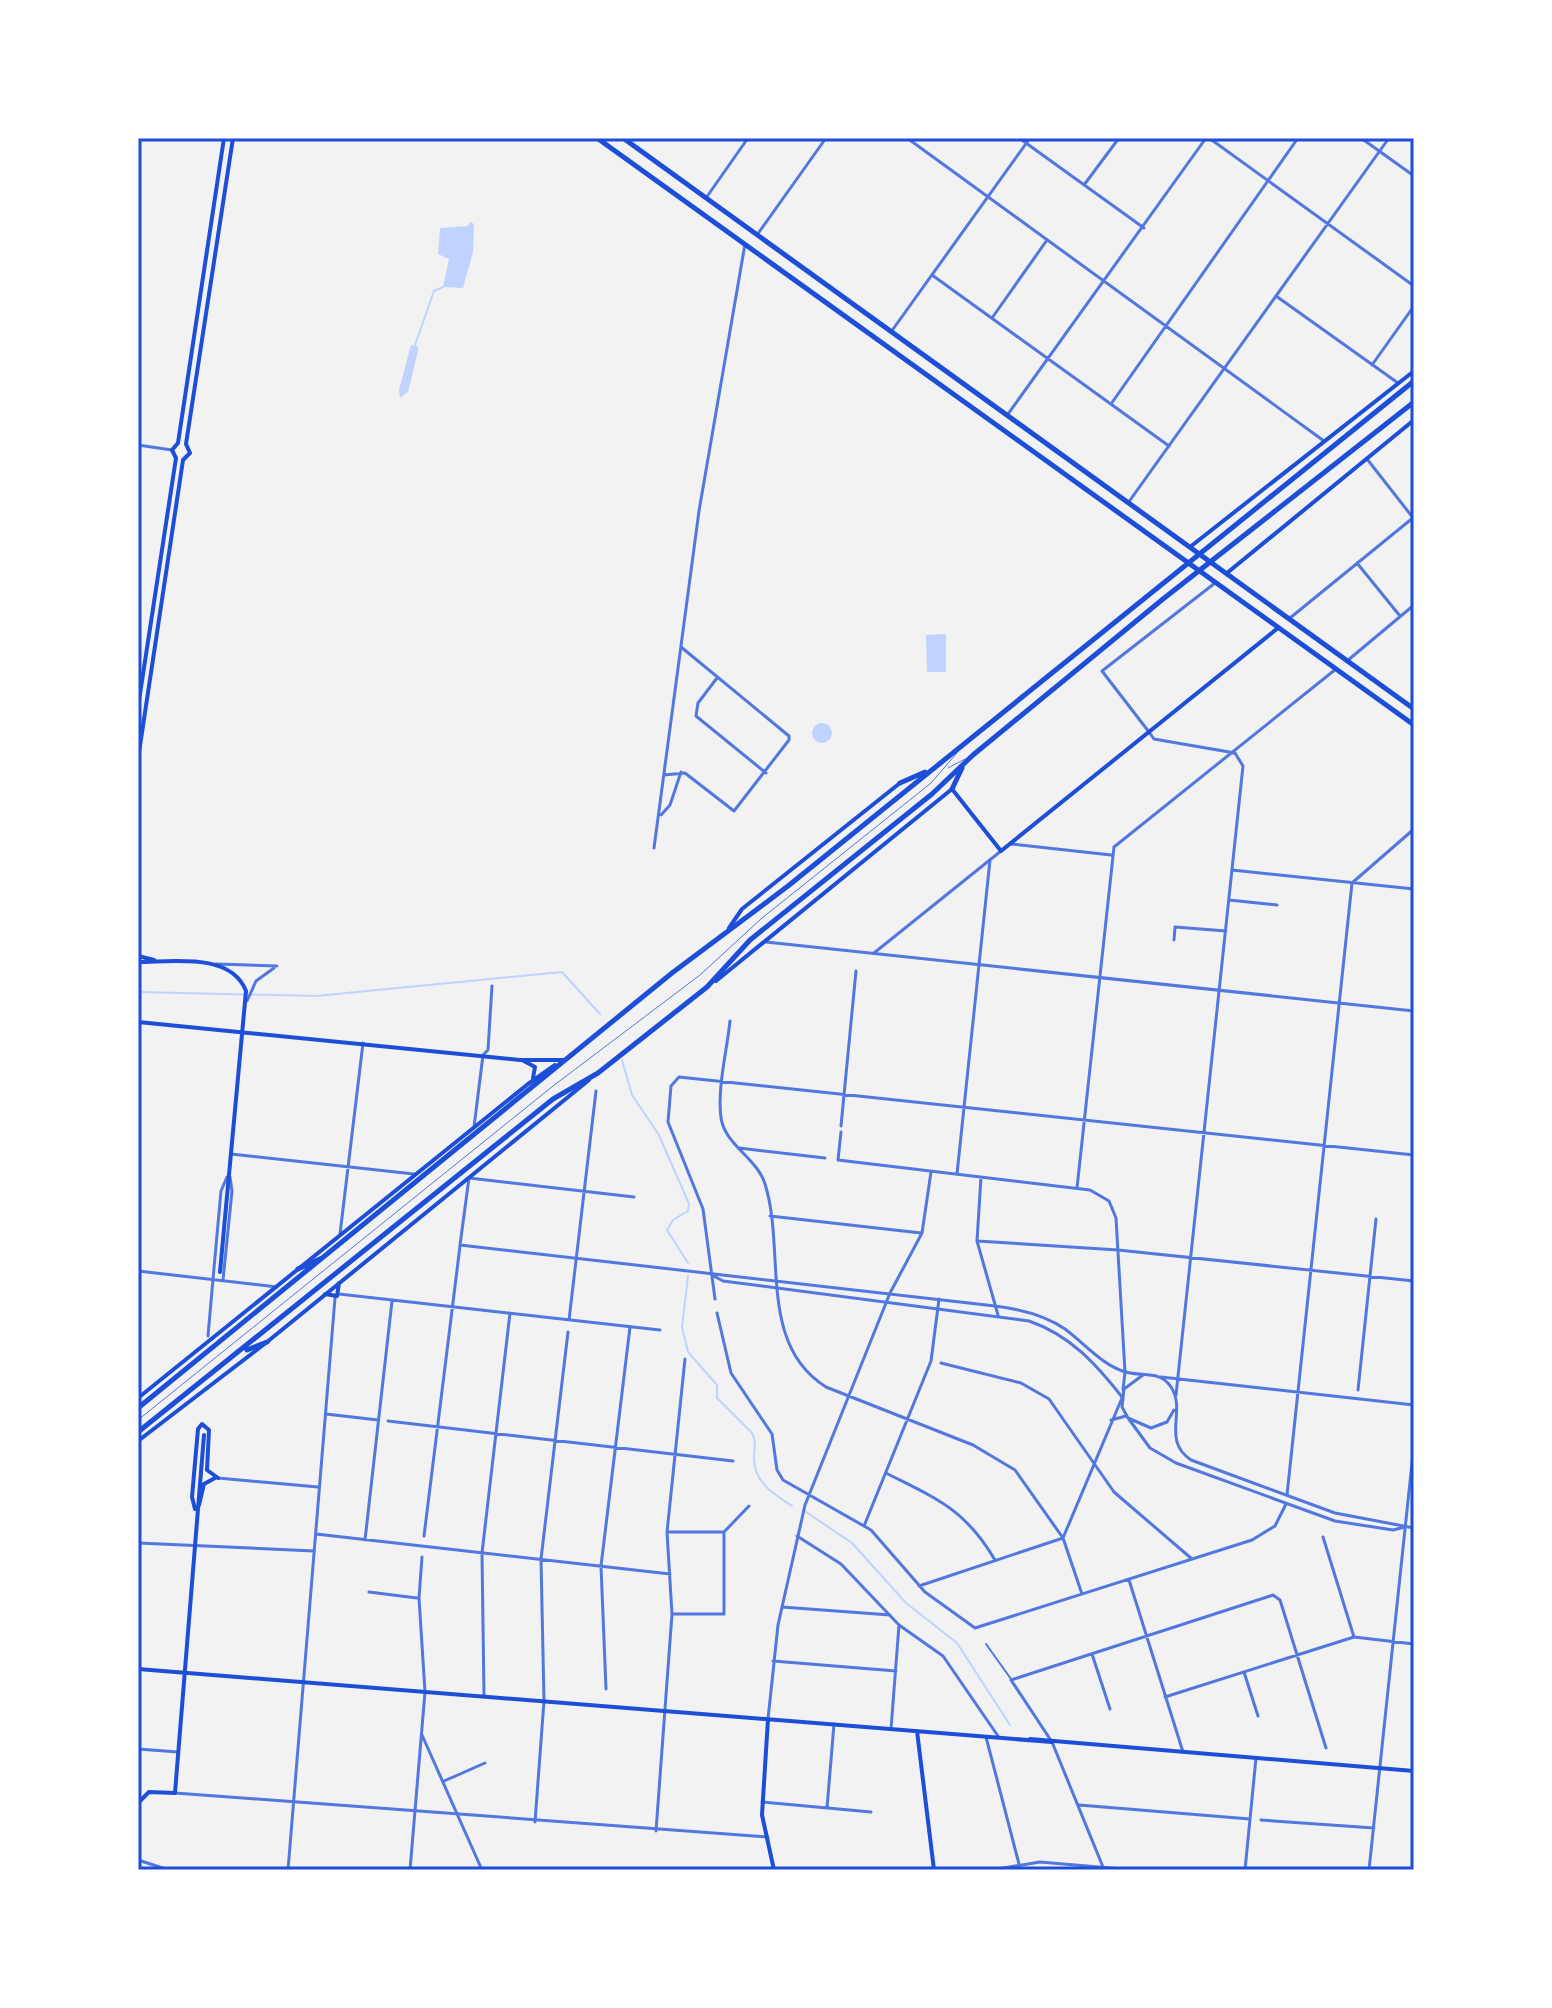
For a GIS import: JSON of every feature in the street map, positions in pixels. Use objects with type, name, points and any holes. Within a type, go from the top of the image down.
[{"type":"highway","points":[[623,138],[1414,709]]},
{"type":"highway","points":[[599,139],[1414,725]]},
{"type":"highway","points":[[904,359],[912,357],[914,348]]},
{"type":"highway","points":[[922,371],[923,363],[930,360]]},
{"type":"highway","points":[[138,1408],[729,928],[788,886],[1357,425],[1400,386],[1414,382]]},
{"type":"highway","points":[[138,1432],[553,1099],[598,1073],[707,987],[750,940],[973,755],[1414,402]]},
{"type":"highway","points":[[952,789],[964,763]]},
{"type":"highway","points":[[900,783],[933,768]]},
{"type":"highway","points":[[298,1269],[330,1254]]},
{"type":"highway","points":[[238,1353],[267,1342]]},
{"type":"main road","points":[[138,707],[144,648],[176,458],[172,450],[178,443],[224,138]]},
{"type":"main road","points":[[138,759],[183,460],[190,453],[186,444],[233,138]]},
{"type":"main road","points":[[1190,547],[1324,441],[1400,386],[1414,371]]},
{"type":"main road","points":[[1227,574],[1414,420]]},
{"type":"main road","points":[[178,443],[186,444]]},
{"type":"main road","points":[[176,458],[183,460]]},
{"type":"main road","points":[[707,987],[952,789],[1001,851],[1279,627]]},
{"type":"main road","points":[[729,928],[742,909],[900,783]]},
{"type":"main road","points":[[138,956],[160,962]]},
{"type":"main road","points":[[138,962],[212,964],[235,973],[248,992],[220,1272]]},
{"type":"main road","points":[[138,1022],[520,1060],[564,1060]]},
{"type":"main road","points":[[138,1398],[528,1084],[579,1050]]},
{"type":"main road","points":[[520,1060],[536,1069],[528,1084]]},
{"type":"main road","points":[[138,1441],[267,1342],[598,1073]]},
{"type":"main road","points":[[325,1294],[337,1296],[339,1283]]},
{"type":"main road","points":[[196,1511],[192,1497],[198,1429],[202,1424],[209,1430],[207,1470],[218,1478]]},
{"type":"main road","points":[[138,1803],[149,1792],[175,1793],[204,1435]]},
{"type":"main road","points":[[196,1511],[206,1481],[218,1478]]},
{"type":"main road","points":[[138,1669],[1414,1771]]},
{"type":"main road","points":[[768,1719],[762,1802],[774,1870]]},
{"type":"main road","points":[[917,1731],[934,1870]]},
{"type":"street","points":[[706,198],[748,138]]},
{"type":"street","points":[[757,235],[826,138]]},
{"type":"street","points":[[907,138],[1324,441]]},
{"type":"street","points":[[1019,138],[1144,228]]},
{"type":"street","points":[[891,332],[1030,138]]},
{"type":"street","points":[[1084,185],[1119,138]]},
{"type":"street","points":[[1007,415],[1208,138],[1414,286]]},
{"type":"street","points":[[1111,404],[1298,138]]},
{"type":"street","points":[[1361,138],[1414,176]]},
{"type":"street","points":[[1128,503],[1389,138]]},
{"type":"street","points":[[992,318],[1047,240]]},
{"type":"street","points":[[654,848],[699,511],[745,244]]},
{"type":"street","points":[[932,275],[1169,446]]},
{"type":"street","points":[[1276,296],[1400,386]]},
{"type":"street","points":[[1372,365],[1414,306]]},
{"type":"street","points":[[138,445],[172,450]]},
{"type":"street","points":[[1289,619],[1414,518],[1366,457]]},
{"type":"street","points":[[1357,563],[1400,616]]},
{"type":"street","points":[[1216,583],[1102,671],[1154,739],[1235,753],[1243,766],[1175,1406],[1175,1441],[1183,1454],[1335,1513],[1414,1528]]},
{"type":"street","points":[[1347,661],[1414,605]]},
{"type":"street","points":[[681,647],[789,736],[788,745],[734,811],[681,772]]},
{"type":"street","points":[[1077,1189],[1114,847],[1336,669]]},
{"type":"street","points":[[718,677],[698,703],[696,716],[766,773]]},
{"type":"street","points":[[664,775],[673,776],[681,772]]},
{"type":"street","points":[[658,816],[670,805],[681,772]]},
{"type":"street","points":[[717,1313],[727,1363],[744,1396],[772,1434],[780,1475],[790,1487],[864,1526],[919,1586],[975,1628],[1260,1537],[1279,1520],[1286,1504],[1352,883],[1414,829]]},
{"type":"street","points":[[1010,844],[1111,855]]},
{"type":"street","points":[[874,953],[1001,851]]},
{"type":"street","points":[[957,1174],[990,860]]},
{"type":"street","points":[[1232,870],[1414,889]]},
{"type":"street","points":[[1229,900],[1277,905]]},
{"type":"street","points":[[1174,940],[1175,927],[1226,931]]},
{"type":"street","points":[[779,929],[777,935],[786,943]]},
{"type":"street","points":[[763,942],[1414,1011]]},
{"type":"street","points":[[212,964],[277,966],[260,976],[248,992]]},
{"type":"street","points":[[841,1126],[856,971]]},
{"type":"street","points":[[474,1127],[483,1055],[488,1050],[492,986]]},
{"type":"street","points":[[730,1021],[721,1121],[763,1179],[784,1334],[794,1356],[812,1377],[848,1396],[983,1450],[1015,1470],[1063,1538],[1082,1594]]},
{"type":"street","points":[[340,1235],[363,1043]]},
{"type":"street","points":[[715,1299],[702,1204],[668,1122],[672,1082],[682,1077],[1414,1155]]},
{"type":"street","points":[[569,1320],[596,1091]]},
{"type":"street","points":[[841,1132],[838,1160],[1095,1191],[1109,1201],[1116,1218],[1125,1372],[1122,1397],[1127,1417],[1140,1438],[1161,1456],[1286,1504],[1354,1526],[1393,1530],[1405,1527]]},
{"type":"street","points":[[739,1148],[825,1158]]},
{"type":"street","points":[[231,1154],[415,1174]]},
{"type":"street","points":[[478,1171],[484,1180]]},
{"type":"street","points":[[768,1719],[781,1607],[808,1495],[890,1293],[922,1233],[931,1171]]},
{"type":"street","points":[[208,1336],[221,1191],[229,1173]]},
{"type":"street","points":[[223,1281],[232,1191],[229,1173]]},
{"type":"street","points":[[981,1177],[977,1241],[998,1315]]},
{"type":"street","points":[[424,1536],[469,1178],[634,1197]]},
{"type":"street","points":[[457,1189],[465,1200]]},
{"type":"street","points":[[770,1216],[922,1233]]},
{"type":"street","points":[[1358,1390],[1376,1219]]},
{"type":"street","points":[[977,1241],[1118,1250],[1414,1281]]},
{"type":"street","points":[[460,1245],[995,1306],[1027,1312],[1055,1323],[1125,1372],[1414,1405]]},
{"type":"street","points":[[138,1271],[277,1287]]},
{"type":"street","points":[[712,1275],[723,1281],[998,1315],[1035,1323],[1063,1337],[1093,1362],[1122,1397]]},
{"type":"street","points":[[288,1870],[337,1296],[660,1330]]},
{"type":"street","points":[[864,1526],[933,1357],[939,1299]]},
{"type":"street","points":[[365,1540],[392,1300]]},
{"type":"street","points":[[484,1696],[482,1553],[510,1313]]},
{"type":"street","points":[[606,1689],[601,1566],[630,1327]]},
{"type":"street","points":[[535,1822],[544,1701],[541,1559],[568,1332]]},
{"type":"street","points":[[656,1831],[672,1614],[667,1532],[685,1359]]},
{"type":"street","points":[[941,1363],[1021,1383],[1042,1394],[1060,1412],[1121,1499],[1192,1559]]},
{"type":"street","points":[[919,1586],[1063,1538],[1122,1397],[1129,1383],[1143,1375]]},
{"type":"street","points":[[1161,1377],[1169,1383],[1176,1399]]},
{"type":"street","points":[[138,1391],[145,1392]]},
{"type":"street","points":[[1111,1420],[1127,1417],[1142,1428],[1160,1426],[1167,1422],[1175,1406]]},
{"type":"street","points":[[326,1414],[379,1420]]},
{"type":"street","points":[[388,1421],[733,1461]]},
{"type":"street","points":[[1369,1870],[1405,1527],[1412,1489],[1414,1444]]},
{"type":"street","points":[[886,1473],[961,1514],[978,1532],[995,1560]]},
{"type":"street","points":[[218,1478],[320,1487]]},
{"type":"street","points":[[672,1614],[724,1614],[724,1532],[749,1506]]},
{"type":"street","points":[[667,1532],[724,1532]]},
{"type":"street","points":[[316,1534],[670,1574]]},
{"type":"street","points":[[797,1536],[841,1564],[899,1625],[943,1656],[999,1738]]},
{"type":"street","points":[[1323,1537],[1354,1637]]},
{"type":"street","points":[[138,1543],[314,1551]]},
{"type":"street","points":[[410,1870],[425,1692],[419,1598],[422,1557]]},
{"type":"street","points":[[1128,1579],[1183,1752]]},
{"type":"street","points":[[369,1592],[419,1598]]},
{"type":"street","points":[[1011,1680],[1276,1596],[1326,1748]]},
{"type":"street","points":[[781,1607],[890,1615]]},
{"type":"street","points":[[891,1729],[899,1625]]},
{"type":"street","points":[[1165,1697],[1354,1637],[1414,1644]]},
{"type":"street","points":[[986,1644],[1052,1742],[1103,1867]]},
{"type":"street","points":[[1092,1654],[1110,1709]]},
{"type":"street","points":[[773,1661],[896,1671]]},
{"type":"street","points":[[1244,1672],[1258,1716]]},
{"type":"street","points":[[827,1808],[834,1724]]},
{"type":"street","points":[[422,1734],[482,1870]]},
{"type":"street","points":[[986,1737],[1019,1864]]},
{"type":"street","points":[[138,1749],[178,1752]]},
{"type":"street","points":[[1245,1870],[1256,1758]]},
{"type":"street","points":[[444,1781],[485,1763]]},
{"type":"street","points":[[175,1793],[768,1837]]},
{"type":"street","points":[[762,1802],[871,1812]]},
{"type":"street","points":[[1078,1805],[1250,1819]]},
{"type":"street","points":[[1261,1820],[1374,1828]]},
{"type":"street","points":[[138,1860],[169,1870]]},
{"type":"street","points":[[991,1870],[1019,1864],[1134,1870]]},
{"type":"lane","points":[[946,769],[964,743]]},
{"type":"lane","points":[[138,1420],[553,1086],[700,975],[754,925],[946,769],[973,755]]},
{"type":"water","points":[[470,222],[474,224],[473,252],[463,288],[443,287],[449,259],[438,254],[440,228],[468,226]]},
{"type":"water","points":[[411,345],[418,346],[418,351],[408,392],[400,398],[399,390]]},
{"type":"water","points":[[946,634],[946,672],[927,672],[926,635]]},
{"type":"water","points":[[822,723],[829,726],[832,733],[829,740],[822,743],[815,740],[812,733],[815,726]]},
{"type":"waterway","points":[[415,345],[434,291],[443,287]]},
{"type":"waterway","points":[[138,992],[316,996],[562,972],[600,1014]]},
{"type":"waterway","points":[[622,1060],[632,1095],[659,1135],[689,1204],[688,1211],[673,1220],[667,1230],[688,1263]]},
{"type":"waterway","points":[[688,1276],[682,1327],[688,1352],[717,1385],[717,1398],[752,1433],[755,1467],[761,1481],[792,1506]]},
{"type":"waterway","points":[[806,1512],[852,1543],[906,1603],[957,1643],[1010,1725]]}]
